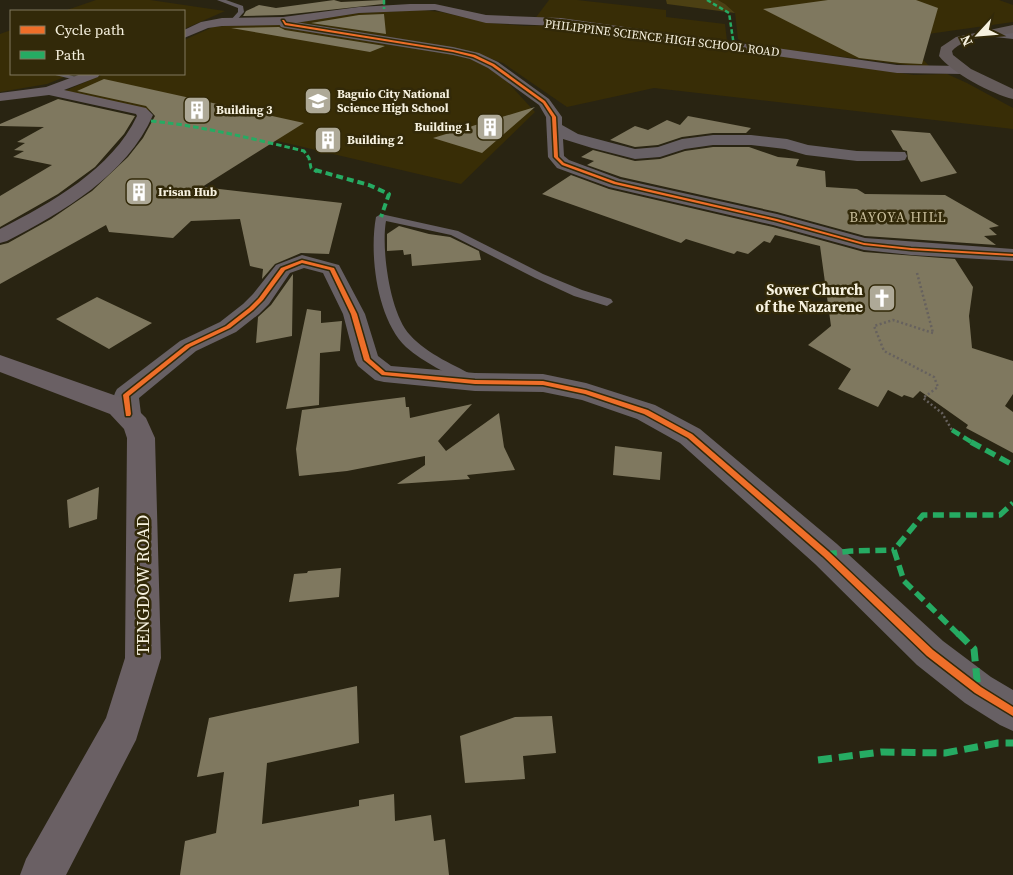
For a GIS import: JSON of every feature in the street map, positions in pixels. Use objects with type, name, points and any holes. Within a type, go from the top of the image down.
[{"type":"highway","points":[[1013,29],[958,40],[947,49],[945,54],[963,70],[1013,95]]},
{"type":"street","name":"PHILIPPINE SCIENCE HIGH SCHOOL ROAD","points":[[185,34],[205,26],[233,21],[283,20],[359,10],[432,4],[486,19],[561,22],[897,69],[963,70]]},
{"type":"street","points":[[283,20],[285,24],[360,35],[474,56],[492,65],[544,102],[554,117],[556,157],[563,164],[615,183],[777,220],[864,244],[911,249],[1013,255]]},
{"type":"street","points":[[990,33],[1013,35]]},
{"type":"street","points":[[6,97],[49,90],[86,77]]},
{"type":"street","points":[[0,238],[36,219],[94,178],[131,143],[146,115],[141,110],[49,90]]},
{"type":"street","points":[[556,128],[572,137],[635,154],[660,152],[682,144],[713,140],[741,140],[787,144],[806,150],[857,156],[899,156]]},
{"type":"street","points":[[128,414],[126,395],[188,346],[228,327],[251,309],[262,299],[283,269],[302,261],[332,269],[354,314],[367,360],[384,374],[475,382],[543,383],[586,392],[646,412],[690,436],[826,554],[930,653],[978,690],[1013,712]]},
{"type":"street","points":[[0,363],[109,402],[128,414]]},
{"type":"street","name":"TENGDOW ROAD","points":[[42,875],[122,726],[144,658],[140,438],[136,425],[128,414]]},
{"type":"lane","points":[[220,0],[241,7],[241,12],[233,21]]},
{"type":"lane","points":[[65,75],[86,77]]},
{"type":"lane","points":[[475,382],[433,359],[405,339],[392,322],[378,257],[377,240],[381,217],[454,233],[539,276],[578,293],[607,302]]},
{"type":"path","points":[[911,249],[933,333],[894,320],[874,326],[884,351],[934,377],[938,387],[923,398],[942,413],[952,430]]},
{"type":"shaded area","points":[[96,0],[150,0],[225,11],[185,29],[185,10],[67,10]]},
{"type":"shaded area","points":[[549,0],[577,0],[666,10],[666,17],[725,24],[727,41],[534,20]]},
{"type":"shaded area","points":[[666,0],[718,0],[735,13],[667,4]]},
{"type":"shaded area","points":[[718,0],[999,0],[1013,5],[1013,22],[921,35],[916,52],[931,68],[749,45],[738,39],[735,13]]},
{"type":"shaded area","points":[[422,10],[441,12],[489,23],[525,26],[559,25],[914,75],[947,74],[1013,108],[1013,129],[654,88],[567,107],[503,63],[478,54],[293,23],[359,13]]},
{"type":"shaded area","name":"Baguio City National Science High School","points":[[250,24],[282,25],[444,50],[479,61],[503,77],[535,112],[461,184],[65,91],[102,75],[185,75],[185,40],[213,27]]},
{"type":"shaded area","points":[[10,30],[10,75],[70,75],[47,84],[0,92],[0,34]]},
{"type":"building","points":[[334,0],[341,2],[383,0],[383,4],[283,15],[243,16],[246,11],[259,5],[276,8]]},
{"type":"building","points":[[828,0],[916,0],[938,8],[922,64],[859,58],[763,9]]},
{"type":"building","points":[[384,14],[386,34],[311,23],[359,15]]},
{"type":"building","points":[[279,27],[285,30],[385,46],[370,52],[231,28]]},
{"type":"building","points":[[104,79],[304,123],[202,187],[342,203],[329,254],[301,253],[275,264],[262,279],[263,269],[250,266],[240,219],[191,221],[173,238],[109,232],[106,225],[0,284],[0,245],[8,243],[51,219],[92,191],[128,157],[143,138],[155,116],[146,106],[77,91]]},
{"type":"building","points":[[58,99],[135,116],[124,134],[95,167],[58,194],[0,227],[0,196],[52,165],[13,157],[24,151],[14,150],[25,143],[17,142],[44,127],[0,126],[0,124]]},
{"type":"building","name":"Building 1","points":[[535,107],[482,153],[433,138]]},
{"type":"building","points":[[688,116],[751,128],[746,133],[713,133],[682,137],[658,145],[635,147],[610,140],[635,126],[648,130],[667,120],[680,125]]},
{"type":"building","points":[[891,130],[930,133],[957,173],[921,182],[908,159],[907,151],[903,150]]},
{"type":"building","points":[[713,147],[749,147],[778,157],[799,159],[796,166],[825,171],[826,187],[857,189],[865,194],[945,195],[999,226],[989,228],[997,235],[984,236],[996,245],[865,236],[777,212],[621,177],[587,165],[594,161],[581,157],[593,150],[635,161],[660,159],[685,151]]},
{"type":"building","points":[[571,175],[609,189],[773,227],[864,252],[955,259],[973,287],[969,316],[972,348],[1013,361],[1013,394],[1005,406],[1013,412],[1013,453],[966,428],[968,425],[920,391],[913,398],[904,395],[902,397],[888,390],[878,407],[838,389],[851,369],[808,345],[831,326],[820,246],[775,235],[770,243],[764,241],[748,254],[737,251],[734,254],[686,239],[681,243],[542,194]]},
{"type":"building","points":[[399,226],[450,237],[479,251],[481,260],[412,266],[411,254],[404,255],[403,250],[387,251],[387,234]]},
{"type":"building","points":[[293,274],[292,336],[256,343],[258,317],[271,305]]},
{"type":"building","points":[[97,297],[152,323],[109,349],[56,319]]},
{"type":"building","points":[[307,309],[321,311],[321,323],[342,321],[340,351],[320,353],[319,405],[286,409]]},
{"type":"building","points":[[405,397],[406,407],[409,407],[410,418],[472,404],[438,441],[446,451],[499,413],[504,447],[515,470],[467,475],[470,479],[397,484],[425,465],[425,456],[347,471],[299,476],[296,449],[302,410]]},
{"type":"building","points":[[615,446],[662,452],[660,480],[613,475]]},
{"type":"building","points":[[99,487],[97,519],[69,528],[67,500]]},
{"type":"building","points":[[341,568],[339,597],[289,602],[294,574]]},
{"type":"building","points":[[357,686],[359,743],[267,763],[262,824],[359,806],[359,800],[394,794],[395,821],[431,815],[434,841],[445,839],[449,875],[180,875],[185,841],[216,833],[224,772],[197,777],[209,718]]},
{"type":"building","points":[[552,716],[556,753],[523,756],[525,779],[465,783],[460,736],[515,717]]},
{"type":"marked path","points":[[384,0],[384,9]]},
{"type":"marked path","points":[[707,0],[729,13],[734,46]]},
{"type":"marked path","points":[[151,121],[174,123],[234,134],[304,151],[309,158],[311,168],[320,173],[344,177],[389,194],[381,217]]},
{"type":"marked path","points":[[952,430],[983,450],[1013,465]]},
{"type":"marked path","points":[[978,690],[974,649],[904,581],[894,550],[923,515],[1000,515],[1013,503]]},
{"type":"marked path","points":[[826,554],[851,551],[894,550]]},
{"type":"marked path","points":[[818,760],[881,752],[945,753],[998,743],[1013,743]]},
{"type":"cycle path","points":[[283,21],[285,24],[453,51],[474,56],[493,65],[544,102],[554,117],[556,157],[563,164],[615,183],[777,220],[864,244],[911,249],[1013,255]]},
{"type":"cycle path","points":[[128,414],[126,395],[188,346],[228,327],[251,309],[261,299],[283,269],[302,261],[332,269],[354,314],[367,360],[384,374],[475,382],[543,383],[586,392],[646,412],[690,436],[826,554],[930,653],[978,690],[1013,712]]},
{"type":"place","name":"Baguio City National Science High School","points":[[318,101]]},
{"type":"place","name":"Building 3","points":[[197,110]]},
{"type":"place","name":"Building 1","points":[[490,127]]},
{"type":"place","name":"Building 2","points":[[328,140]]},
{"type":"place","name":"Irisan Hub","points":[[139,192]]},
{"type":"place","name":"Sower Church of the Nazarene","points":[[882,298]]},
{"type":"district","name":"BAYOYA HILL","points":[[898,217]]}]
